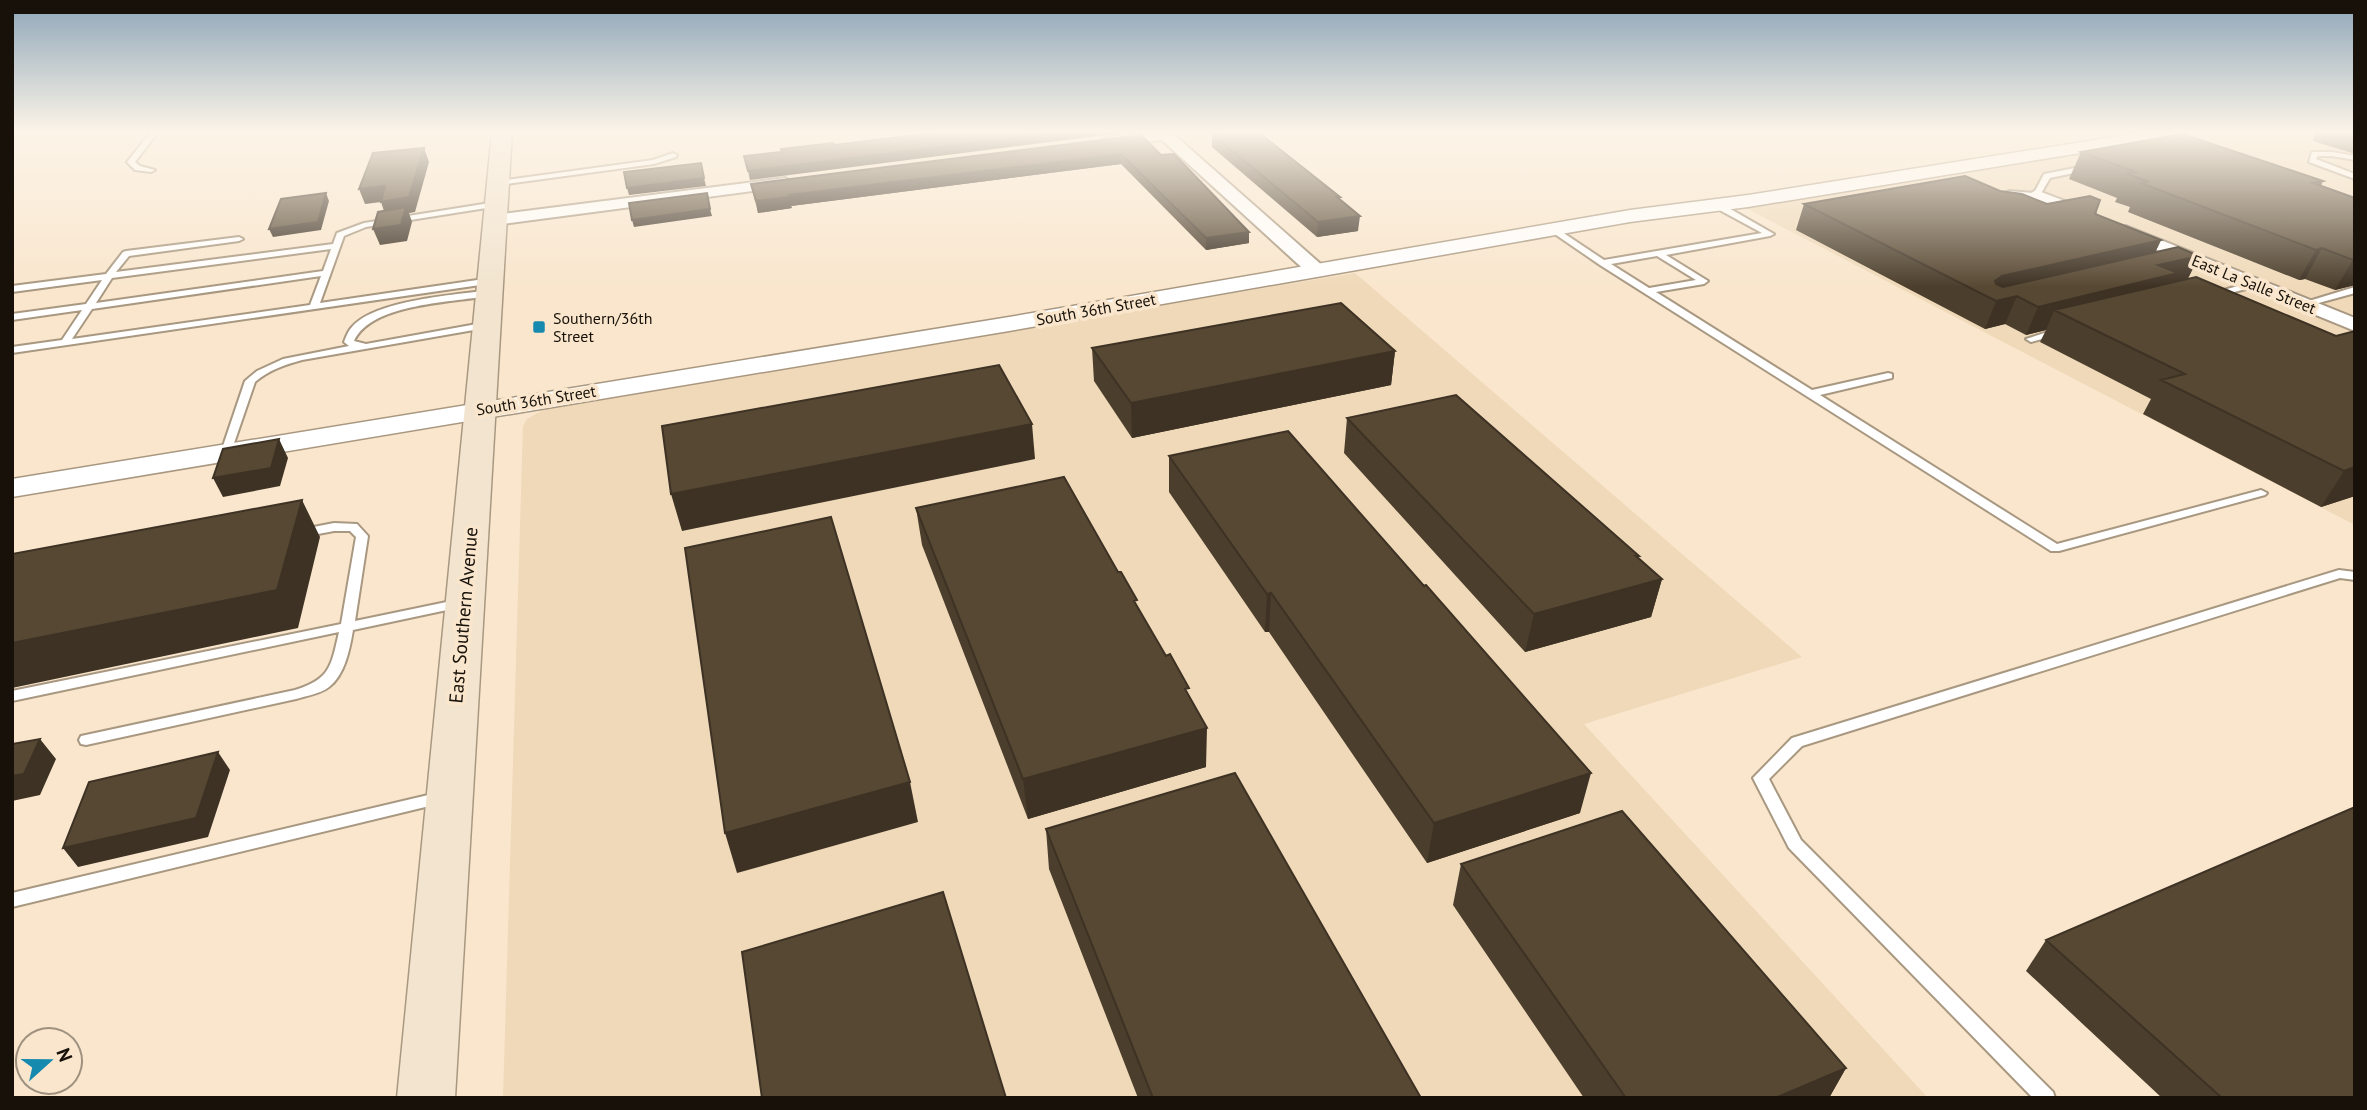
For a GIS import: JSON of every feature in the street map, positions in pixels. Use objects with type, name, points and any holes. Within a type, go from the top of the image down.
[{"type":"main road","name":"East Southern Avenue","points":[[426,1098],[498,184]]},
{"type":"street","points":[[496,202],[769,184]]},
{"type":"street","points":[[1220,184],[1317,271]]},
{"type":"street","name":"South 36th Street","points":[[12,488],[1009,324],[1553,230],[1851,184]]},
{"type":"street","name":"East La Salle Street","points":[[2036,195],[2106,223],[2190,263],[2255,284],[2355,325]]},
{"type":"lane","points":[[314,307],[340,235],[364,226],[496,202],[568,184]]},
{"type":"lane","points":[[2001,192],[2036,195],[2042,184]]},
{"type":"lane","points":[[1603,263],[1770,233],[1717,205]]},
{"type":"lane","points":[[1553,230],[2054,548],[2261,493]]},
{"type":"lane","points":[[65,342],[126,254],[239,239]]},
{"type":"lane","points":[[12,289],[335,246]]},
{"type":"lane","points":[[1648,291],[1704,281],[1659,254]]},
{"type":"lane","points":[[12,317],[326,273]]},
{"type":"lane","points":[[2206,296],[2255,284]]},
{"type":"lane","points":[[2304,304],[2355,290]]},
{"type":"lane","points":[[12,349],[314,307],[490,300]]},
{"type":"lane","points":[[366,347],[355,346],[349,342],[350,335],[377,313],[490,300]]},
{"type":"lane","points":[[226,452],[250,381],[257,374],[276,364],[366,347],[490,300]]},
{"type":"lane","points":[[2031,339],[2069,329]]},
{"type":"lane","points":[[1810,394],[1888,376]]},
{"type":"lane","points":[[86,740],[296,694],[326,683],[337,669],[362,536],[353,527],[334,527],[294,534]]},
{"type":"lane","points":[[2046,1098],[1795,844],[1760,778],[1797,742],[2339,574],[2355,576]]},
{"type":"lane","points":[[12,696],[464,603]]},
{"type":"lane","points":[[12,901],[448,796]]},
{"type":"shaded area","points":[[1878,184],[2355,184],[2355,525],[1742,206]]},
{"type":"shaded area","points":[[1355,273],[1802,657],[1584,724],[1928,1098],[503,1098],[523,426],[527,419],[562,404]]},
{"type":"building","points":[[361,184],[413,184],[409,197],[381,202],[385,186],[359,189]]},
{"type":"building","points":[[626,184],[659,184],[627,188]]},
{"type":"building","points":[[753,184],[880,184],[756,201]]},
{"type":"building","points":[[1151,184],[1203,184],[1249,232],[1206,238]]},
{"type":"building","points":[[1272,184],[1323,184],[1360,216],[1318,222]]},
{"type":"building","points":[[1920,184],[1983,184],[2047,204],[2090,196],[2100,200],[2095,214],[2161,240],[2002,276],[1995,281],[2003,287],[2178,247],[2199,256],[2158,265],[2178,273],[2038,307],[2017,296],[1996,301],[1804,204]]},
{"type":"building","points":[[2143,184],[2315,184],[2355,198],[2355,259],[2322,248],[2316,250]]},
{"type":"building","points":[[326,193],[318,222],[269,229],[281,199]]},
{"type":"building","points":[[707,193],[710,209],[632,220],[629,203]]},
{"type":"building","points":[[406,207],[401,225],[373,229],[378,212]]},
{"type":"building","points":[[2196,277],[2336,336],[2355,331],[2355,467],[2344,471],[2161,380],[2185,374],[2054,310]]},
{"type":"building","points":[[1341,303],[1395,351],[1131,403],[1092,348]]},
{"type":"building","points":[[999,365],[1032,424],[671,494],[662,426]]},
{"type":"building","points":[[1456,395],[1662,579],[1534,614],[1347,418]]},
{"type":"building","points":[[1288,431],[1591,773],[1434,823],[1271,593],[1267,594],[1169,456]]},
{"type":"building","points":[[279,439],[271,468],[213,478],[223,449]]},
{"type":"building","points":[[1064,477],[1137,600],[1134,601],[1166,656],[1170,654],[1189,688],[1185,689],[1207,728],[1023,779],[916,508]]},
{"type":"building","points":[[302,500],[277,590],[12,643],[12,554]]},
{"type":"building","points":[[831,517],[910,782],[725,833],[685,548]]},
{"type":"building","points":[[40,739],[24,774],[12,776],[12,744]]},
{"type":"building","points":[[218,752],[196,818],[63,848],[89,782]]},
{"type":"building","points":[[1235,773],[1421,1098],[1153,1098],[1046,829]]},
{"type":"building","points":[[2355,807],[2355,1098],[2222,1098],[2046,940]]},
{"type":"building","points":[[1622,811],[1846,1068],[1775,1098],[1626,1098],[1461,864]]},
{"type":"building","points":[[943,892],[1006,1098],[762,1098],[742,952]]},
{"type":"place","name":"Southern/36th Street","points":[[539,327]]}]
